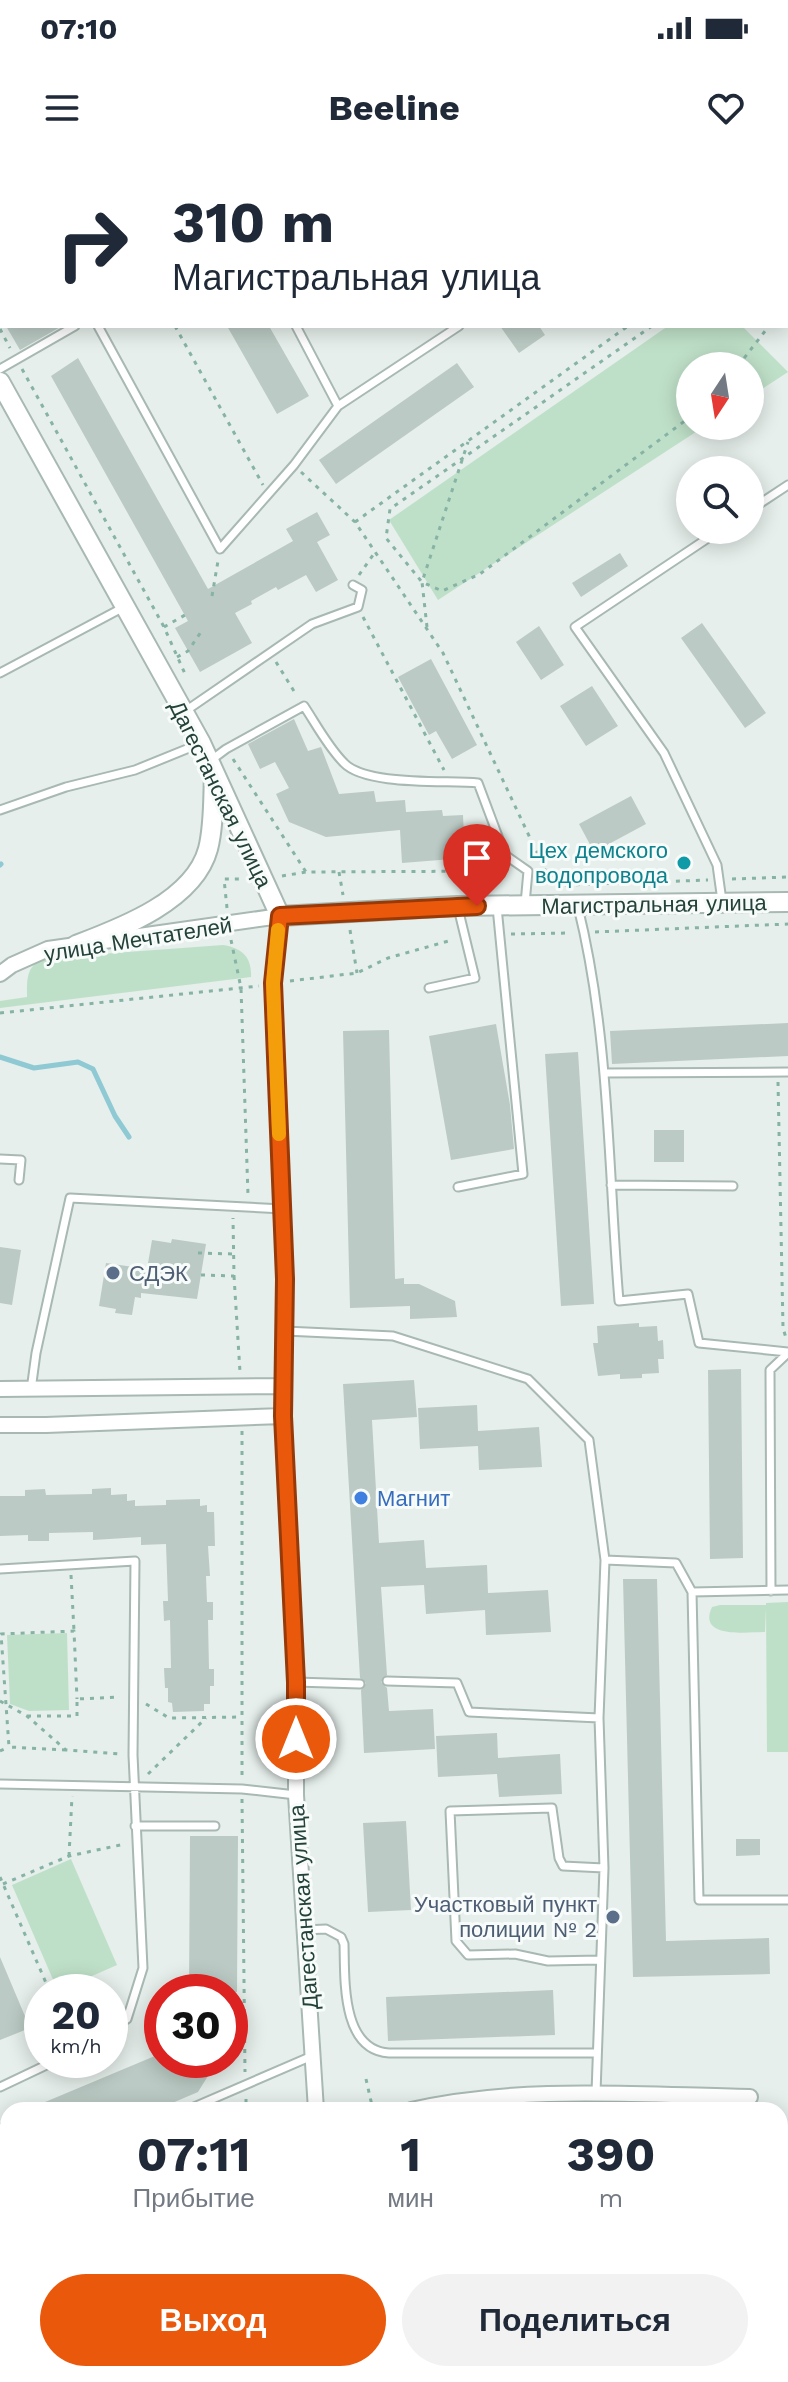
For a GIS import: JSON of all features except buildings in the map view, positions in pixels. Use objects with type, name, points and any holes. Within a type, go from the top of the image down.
[{"type":"street","name":"Дагестанская улица","points":[[0,382],[201,743],[280,916],[273,983],[283,1209],[285,1331],[282,1386],[296,1682],[296,1795],[315,2102]]},
{"type":"street","points":[[76,945],[125,926],[179,893],[196,876],[208,849],[212,766]]},
{"type":"street","name":"Магистральная улица","points":[[280,916],[457,906],[788,902]]},
{"type":"street","name":"улица Мечтателей","points":[[0,974],[12,965],[48,949],[280,916]]},
{"type":"street","points":[[0,1389],[282,1386]]},
{"type":"street","points":[[0,1425],[283,1416]]},
{"type":"street","points":[[465,2102],[505,2096],[596,2093],[724,2102]]},
{"type":"lane","points":[[0,369],[72,328]]},
{"type":"lane","points":[[99,328],[220,549],[294,465],[338,406],[456,328]]},
{"type":"lane","points":[[297,328],[338,406]]},
{"type":"lane","points":[[764,501],[788,485]]},
{"type":"lane","points":[[699,544],[575,627],[664,753],[717,865],[722,904]]},
{"type":"lane","points":[[183,713],[312,624],[358,607],[362,590],[353,585]]},
{"type":"lane","points":[[0,673],[124,607]]},
{"type":"lane","points":[[212,766],[226,749],[304,706],[345,765],[367,774],[417,782],[449,780],[478,783],[505,855],[528,871],[525,906]]},
{"type":"lane","points":[[0,810],[66,787],[135,770],[201,743]]},
{"type":"lane","points":[[429,988],[475,978],[457,906]]},
{"type":"lane","points":[[458,1187],[523,1174],[497,906]]},
{"type":"lane","points":[[578,906],[585,933],[605,1073],[619,1301],[688,1294],[699,1343],[788,1350]]},
{"type":"lane","points":[[605,1073],[788,1072]]},
{"type":"lane","points":[[0,1159],[21,1160],[19,1180]]},
{"type":"lane","points":[[611,1185],[733,1186]]},
{"type":"lane","points":[[31,1390],[36,1353],[70,1198],[283,1209]]},
{"type":"lane","points":[[285,1331],[393,1336],[528,1379],[589,1440],[605,1560],[599,1718],[604,1868],[596,2093]]},
{"type":"lane","points":[[771,1591],[770,1370],[788,1350]]},
{"type":"lane","points":[[605,1560],[676,1563],[692,1592],[699,1900],[788,1900]]},
{"type":"lane","points":[[0,1569],[135,1561],[133,1755],[143,1968],[128,2016]]},
{"type":"lane","points":[[692,1592],[788,1590]]},
{"type":"lane","points":[[387,1681],[457,1683],[469,1712],[599,1718]]},
{"type":"lane","points":[[296,1682],[360,1684]]},
{"type":"lane","points":[[0,1784],[242,1789],[296,1795]]},
{"type":"lane","points":[[600,1960],[548,1961],[515,1954],[468,1955],[456,1941],[450,1811],[552,1808],[559,1858],[563,1866],[604,1868]]},
{"type":"lane","points":[[135,1826],[215,1826]]},
{"type":"lane","points":[[304,1930],[326,1929],[341,1937],[344,1944],[345,2001],[362,2042],[371,2049],[389,2053],[596,2053]]},
{"type":"lane","points":[[206,2102],[312,2056]]},
{"type":"lane","points":[[0,2087],[24,2076]]},
{"type":"path","points":[[176,328],[269,495]]},
{"type":"path","points":[[355,522],[625,328]]},
{"type":"path","points":[[649,328],[390,509],[386,538],[422,582],[442,591],[480,574],[676,427]]},
{"type":"path","points":[[749,352],[767,328]]},
{"type":"path","points":[[427,631],[422,582],[469,440]]},
{"type":"path","points":[[294,465],[355,522],[443,653],[547,874]]},
{"type":"path","points":[[212,596],[220,549]]},
{"type":"path","points":[[353,585],[374,554]]},
{"type":"path","points":[[358,607],[449,780]]},
{"type":"path","points":[[164,627],[185,615]]},
{"type":"path","points":[[177,657],[188,651],[203,629]]},
{"type":"path","points":[[271,654],[304,706]]},
{"type":"path","points":[[500,934],[788,924]]},
{"type":"path","points":[[0,1013],[357,973],[388,958],[465,936]]},
{"type":"path","points":[[241,988],[248,1208]]},
{"type":"path","points":[[778,1072],[783,1328],[788,1350]]},
{"type":"path","points":[[233,1207],[241,1386]]},
{"type":"path","points":[[198,1253],[234,1254]]},
{"type":"path","points":[[201,1275],[234,1276]]},
{"type":"path","points":[[242,1417],[246,2102]]},
{"type":"path","points":[[71,1565],[77,1699]]},
{"type":"path","points":[[9,1747],[1,1634],[74,1631]]},
{"type":"path","points":[[0,1701],[27,1716],[66,1750]]},
{"type":"path","points":[[134,1788],[207,1717]]},
{"type":"path","points":[[0,1751],[9,1747],[133,1755]]},
{"type":"path","points":[[69,1856],[72,1785]]},
{"type":"path","points":[[3,1884],[69,1856],[136,1841]]},
{"type":"path","points":[[0,1877],[42,1974]]},
{"type":"path","points":[[366,2079],[371,2102]]},
{"type":"green space","points":[[665,328],[744,328],[788,372],[764,388],[764,352],[676,352],[676,440],[684,440],[438,600],[389,520]]},
{"type":"green space","points":[[223,945],[236,948],[248,959],[251,977],[0,1008],[0,1001],[27,997],[31,968],[46,958]]},
{"type":"green space","points":[[788,1602],[788,1752],[767,1752],[766,1608],[765,1632],[726,1632],[711,1624],[709,1617],[712,1607],[720,1605]]},
{"type":"green space","points":[[67,1633],[69,1710],[29,1711],[10,1704],[7,1635]]},
{"type":"green space","points":[[71,1859],[117,1965],[97,1974],[51,1974],[12,1885]]},
{"type":"waterway","points":[[0,1057],[34,1068],[78,1062],[93,1069],[115,1116],[129,1137]]},
{"type":"slow traffic","points":[[278,930],[273,983],[279,1134]]},
{"type":"place","name":"Цех демского водопровода","points":[[684,863]]},
{"type":"place","name":"СДЭК","points":[[113,1273]]},
{"type":"place","name":"Магнит","points":[[361,1498]]},
{"type":"place","name":"Участковый пункт полиции № 2","points":[[613,1917]]},
{"type":"route","points":[[296,1739],[282,1386],[285,1279],[273,983],[280,916],[477,906]]}]
